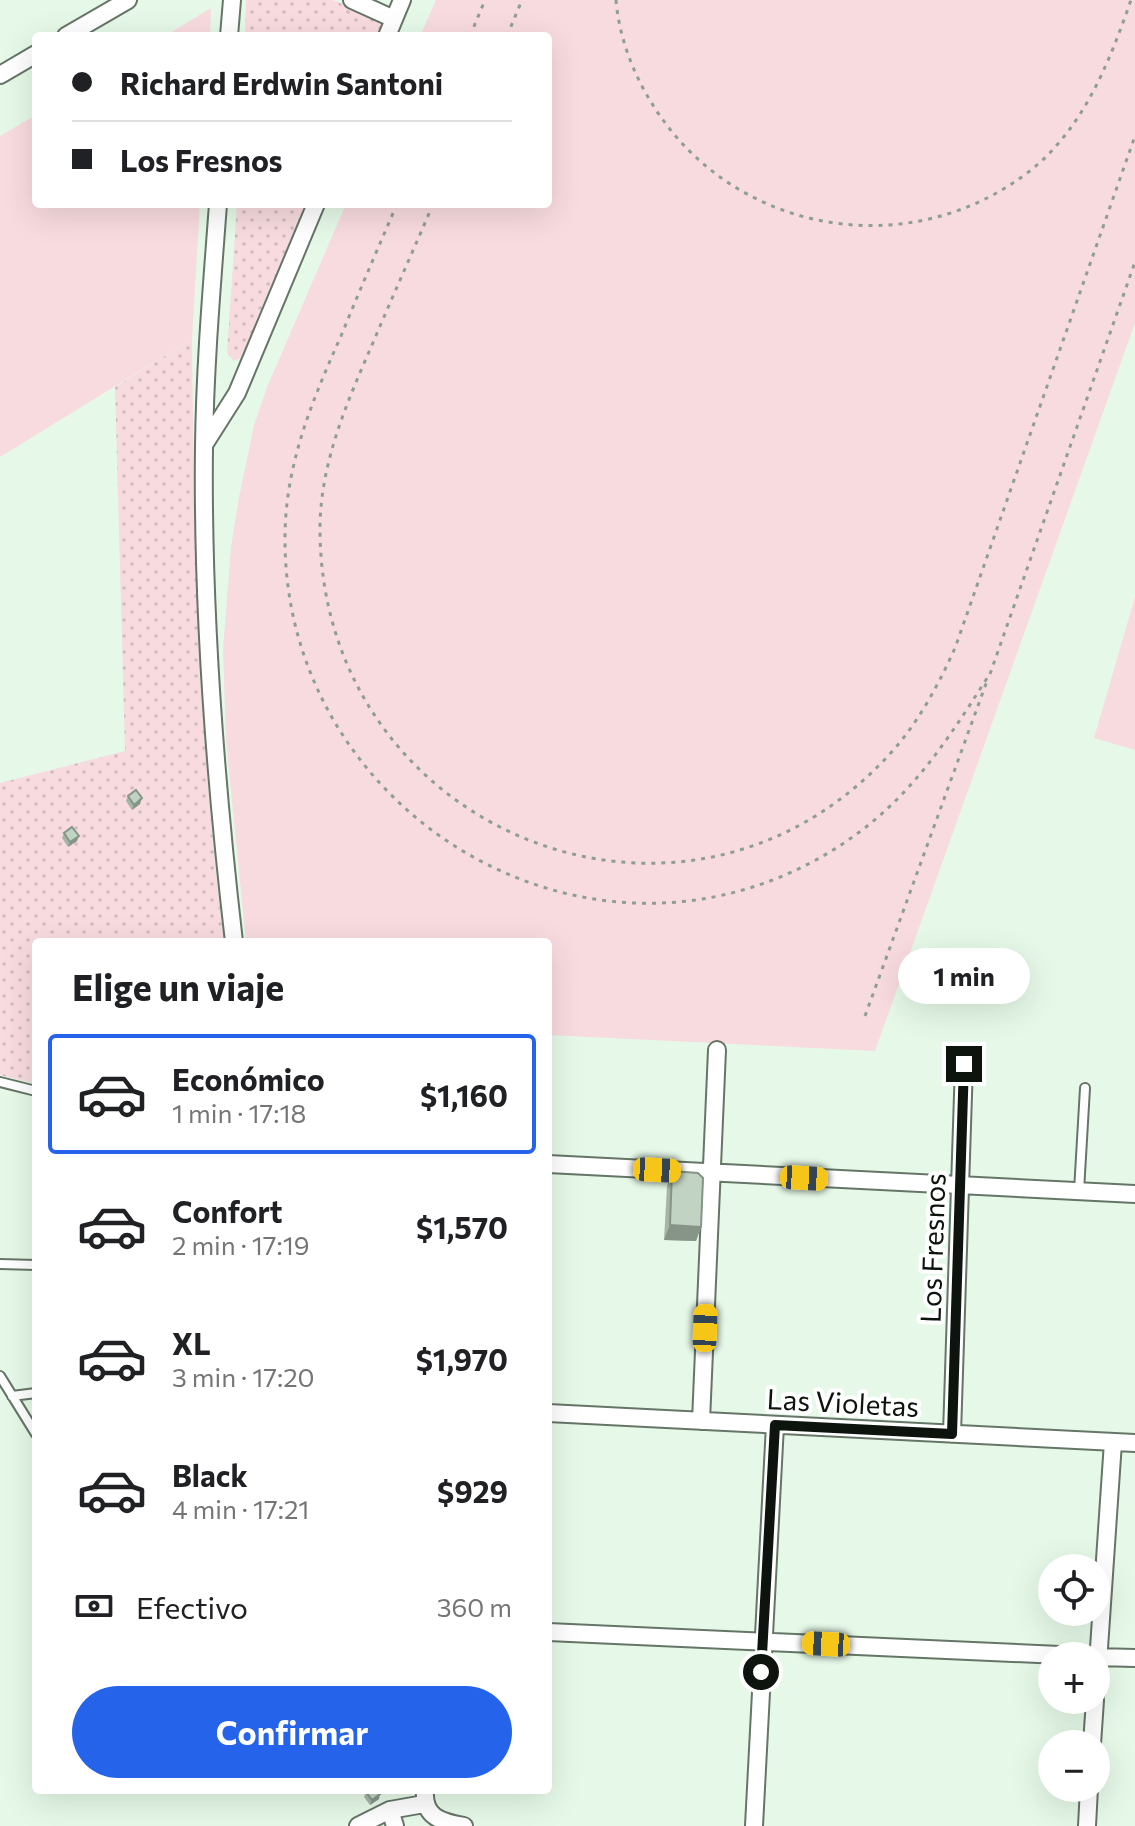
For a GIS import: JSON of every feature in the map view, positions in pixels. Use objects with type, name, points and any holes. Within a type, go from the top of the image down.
[{"type":"street","points":[[73,32],[128,0]]},
{"type":"street","points":[[229,32],[232,0]]},
{"type":"street","points":[[352,0],[394,19]]},
{"type":"street","points":[[389,32],[402,0]]},
{"type":"street","points":[[0,75],[32,56]]},
{"type":"street","points":[[218,208],[204,445],[214,746],[234,938]]},
{"type":"street","points":[[204,445],[237,393],[314,208]]},
{"type":"street","points":[[701,1421],[717,1050]]},
{"type":"street","name":"Los Fresnos","points":[[952,1434],[964,1064]]},
{"type":"street","points":[[552,1164],[1135,1194]]},
{"type":"street","name":"Las Violetas","points":[[552,1413],[1135,1443]]},
{"type":"street","points":[[754,1826],[775,1425]]},
{"type":"street","points":[[1093,1642],[1113,1442]]},
{"type":"street","points":[[552,1632],[1038,1654]]},
{"type":"street","points":[[1110,1657],[1135,1658]]},
{"type":"street","points":[[358,1826],[393,1818],[425,1801],[447,1822],[464,1826]]},
{"type":"street","points":[[1087,1826],[1088,1802]]},
{"type":"lane","points":[[0,1082],[32,1090]]},
{"type":"lane","points":[[1079,1192],[1085,1088]]},
{"type":"lane","points":[[0,1264],[32,1265]]},
{"type":"lane","points":[[0,1376],[32,1428]]},
{"type":"lane","points":[[12,1396],[32,1394]]},
{"type":"path","points":[[472,32],[485,0]]},
{"type":"path","points":[[509,32],[522,0]]},
{"type":"path","points":[[616,0],[618,22],[636,77],[666,127],[707,169],[756,201],[811,220],[869,227],[927,221],[982,201],[1031,169],[1072,128],[1102,77],[1131,0]]},
{"type":"path","points":[[431,208],[345,410],[325,474],[320,522],[321,572],[327,606],[345,662],[366,702],[391,739],[432,782],[481,817],[535,843],[592,858],[622,862],[682,861],[740,849],[769,839],[813,817],[853,789],[889,755],[920,716],[955,648],[1135,136]]},
{"type":"path","points":[[395,208],[305,420],[290,478],[285,537],[293,616],[299,642],[318,692],[359,760],[413,817],[479,862],[553,890],[605,900],[658,902],[736,891],[810,863],[876,819],[932,762],[989,675]]},
{"type":"path","points":[[865,1016],[1135,262]]},
{"type":"shaded area","points":[[246,0],[333,0],[386,23],[384,32],[245,32]]},
{"type":"shaded area","points":[[436,0],[1135,0],[1135,323],[875,1051],[552,1035],[552,938],[246,938],[226,741],[223,649],[231,547],[239,497],[254,425],[268,385],[344,208],[552,208],[552,32],[422,32]]},
{"type":"shaded area","points":[[211,8],[210,32],[172,32]]},
{"type":"shaded area","points":[[32,117],[32,208],[200,208],[192,339],[0,457],[0,136]]},
{"type":"shaded area","points":[[237,208],[309,208],[245,357],[233,361],[227,352]]},
{"type":"shaded area","points":[[192,339],[203,717],[224,938],[32,938],[32,1083],[0,1075],[0,783],[125,751],[115,387]]},
{"type":"shaded area","points":[[1135,597],[1135,750],[1094,738]]},
{"type":"building","points":[[136,790],[142,798],[134,805],[128,796]]},
{"type":"building","points":[[72,827],[79,836],[70,842],[64,833]]},
{"type":"building","points":[[672,1171],[698,1173],[703,1178],[701,1227],[670,1225]]},
{"type":"route","points":[[761,1672],[775,1425],[952,1434],[964,1064]]}]
